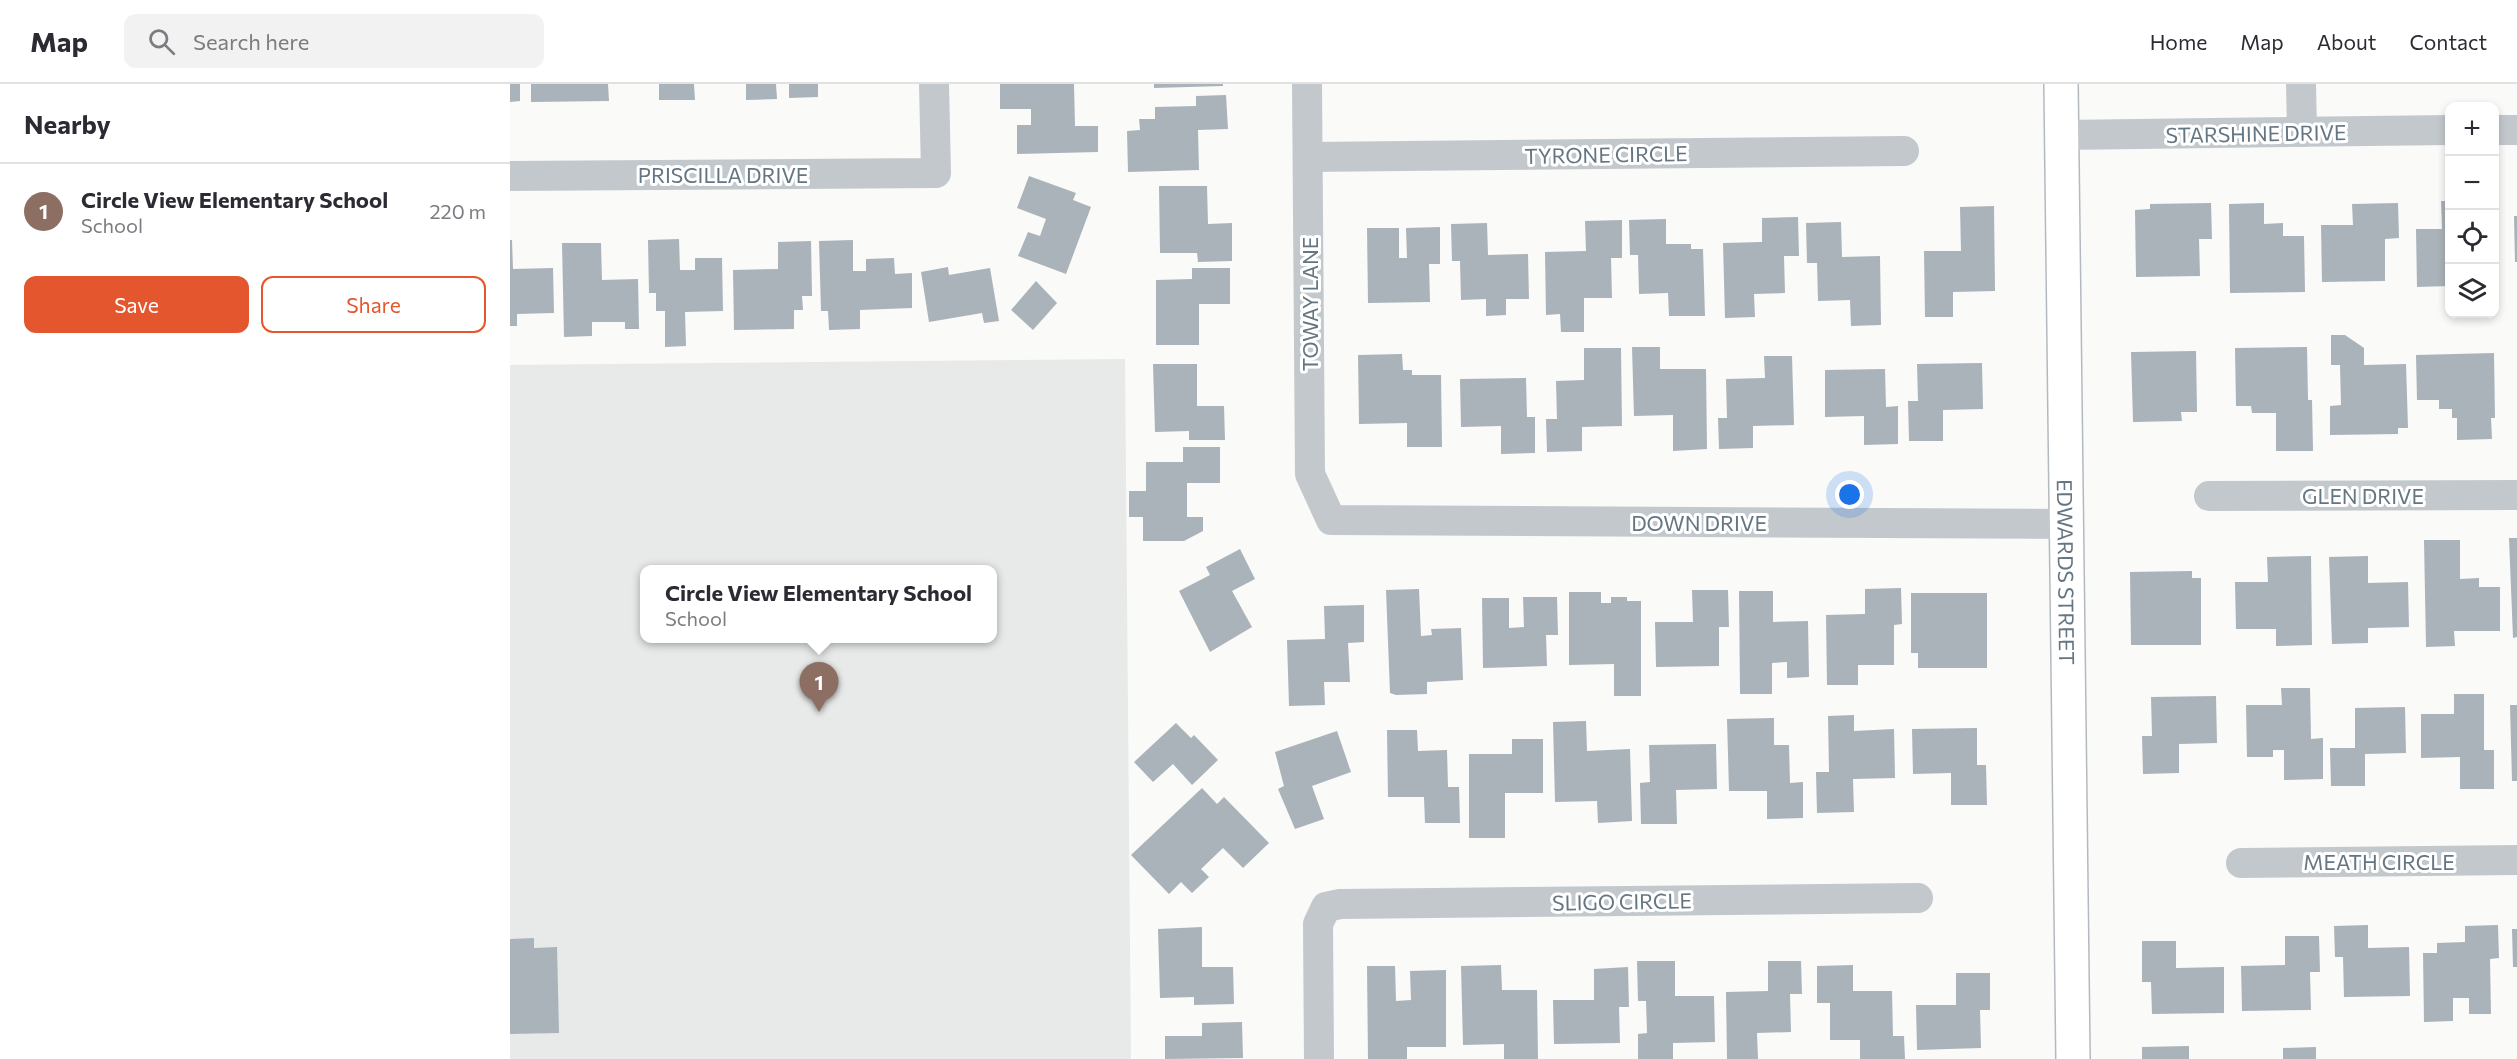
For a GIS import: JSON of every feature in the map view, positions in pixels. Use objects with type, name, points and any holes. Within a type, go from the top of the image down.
[{"type":"street","name":"PRISCILLA DRIVE","points":[[510,176],[936,173],[934,84]]},
{"type":"street","name":"TOWAY LANE","points":[[1307,84],[1310,474],[1330,520]]},
{"type":"street","name":"EDWARDS STREET","points":[[2061,84],[2073,1059]]},
{"type":"street","points":[[2301,84],[2302,132]]},
{"type":"street","name":"STARSHINE DRIVE","points":[[2062,135],[2445,130]]},
{"type":"street","points":[[2499,130],[2517,130]]},
{"type":"street","name":"TYRONE CIRCLE","points":[[1308,158],[1904,151]]},
{"type":"street","name":"GLEN DRIVE","points":[[2209,496],[2517,495]]},
{"type":"street","name":"DOWN DRIVE","points":[[1330,520],[2067,524]]},
{"type":"street","name":"MEATH CIRCLE","points":[[2241,862],[2517,860]]},
{"type":"street","name":"SLIGO CIRCLE","points":[[1319,1059],[1318,924],[1326,907],[1340,904],[1918,898]]},
{"type":"shaded area","points":[[1125,359],[1131,1059],[510,1059],[510,365]]},
{"type":"building","points":[[510,84],[520,84],[520,101],[510,102]]},
{"type":"building","points":[[531,84],[608,84],[609,101],[531,102]]},
{"type":"building","points":[[659,84],[694,84],[695,100],[659,100]]},
{"type":"building","points":[[746,84],[776,84],[777,99],[746,100]]},
{"type":"building","points":[[789,84],[818,84],[818,97],[789,98]]},
{"type":"building","points":[[1000,84],[1074,84],[1075,126],[1098,126],[1098,152],[1017,154],[1017,125],[1031,125],[1031,109],[1000,109]]},
{"type":"building","points":[[1154,84],[1223,84],[1223,86],[1154,88]]},
{"type":"building","points":[[1226,95],[1228,129],[1198,130],[1199,170],[1128,172],[1127,131],[1140,130],[1139,119],[1155,119],[1155,107],[1196,106],[1196,96]]},
{"type":"building","points":[[1029,176],[1076,193],[1073,200],[1091,207],[1066,274],[1018,256],[1028,232],[1040,236],[1046,219],[1017,208]]},
{"type":"building","points":[[1159,186],[1207,186],[1208,224],[1232,223],[1232,261],[1198,262],[1197,253],[1160,253]]},
{"type":"building","points":[[2441,201],[2445,201],[2445,286],[2417,287],[2416,229],[2442,229]]},
{"type":"building","points":[[2211,203],[2212,239],[2199,239],[2200,276],[2136,277],[2135,210],[2150,209],[2150,204]]},
{"type":"building","points":[[2264,203],[2264,224],[2283,223],[2283,236],[2304,236],[2305,292],[2230,293],[2229,204]]},
{"type":"building","points":[[2398,203],[2399,238],[2385,239],[2385,281],[2322,282],[2321,225],[2353,225],[2352,204]]},
{"type":"building","points":[[1994,206],[1995,291],[1953,292],[1953,317],[1925,317],[1924,251],[1961,251],[1960,207]]},
{"type":"building","points":[[2514,216],[2517,216],[2517,262],[2515,262]]},
{"type":"building","points":[[1798,217],[1799,256],[1784,256],[1785,293],[1754,294],[1755,317],[1725,318],[1723,243],[1762,242],[1762,218]]},
{"type":"building","points":[[1666,219],[1666,244],[1691,244],[1691,249],[1703,249],[1705,316],[1669,316],[1668,293],[1639,294],[1638,255],[1630,255],[1629,220]]},
{"type":"building","points":[[1622,220],[1622,258],[1611,258],[1612,298],[1584,298],[1584,332],[1561,332],[1560,314],[1546,315],[1545,252],[1586,251],[1585,221]]},
{"type":"building","points":[[1841,222],[1842,257],[1880,256],[1881,325],[1851,326],[1850,300],[1818,301],[1817,263],[1807,263],[1806,223]]},
{"type":"building","points":[[1487,223],[1488,255],[1528,254],[1529,299],[1506,299],[1506,315],[1486,316],[1486,299],[1461,300],[1460,261],[1452,261],[1451,224]]},
{"type":"building","points":[[1440,227],[1440,264],[1429,264],[1430,302],[1368,303],[1367,228],[1399,228],[1399,258],[1407,258],[1406,228]]},
{"type":"building","points":[[679,239],[680,270],[695,270],[695,258],[722,258],[723,311],[685,312],[686,346],[665,347],[665,311],[656,311],[656,293],[649,293],[648,240]]},
{"type":"building","points":[[510,240],[512,240],[513,269],[553,268],[554,313],[517,314],[517,326],[510,326]]},
{"type":"building","points":[[853,240],[853,271],[866,271],[866,259],[894,258],[895,274],[912,273],[912,308],[860,310],[860,329],[829,330],[828,311],[821,311],[819,241]]},
{"type":"building","points":[[811,241],[812,296],[802,296],[803,310],[794,310],[794,329],[734,330],[733,270],[778,269],[778,242]]},
{"type":"building","points":[[562,243],[601,243],[602,280],[638,279],[639,329],[625,329],[625,322],[592,322],[592,336],[564,337]]},
{"type":"building","points":[[948,267],[949,275],[990,268],[999,321],[984,323],[982,313],[929,322],[921,272]]},
{"type":"building","points":[[1192,268],[1230,268],[1230,304],[1199,304],[1199,345],[1156,345],[1156,280],[1192,279]]},
{"type":"building","points":[[1036,281],[1057,303],[1033,330],[1011,310]]},
{"type":"building","points":[[2331,335],[2345,335],[2364,348],[2364,365],[2406,364],[2408,428],[2398,428],[2398,434],[2330,435],[2330,406],[2341,405],[2340,365],[2331,365]]},
{"type":"building","points":[[1632,347],[1660,347],[1660,369],[1706,369],[1707,449],[1673,451],[1673,415],[1634,416]]},
{"type":"building","points":[[2307,347],[2308,400],[2312,400],[2313,451],[2276,451],[2276,413],[2252,413],[2251,406],[2236,406],[2235,348]]},
{"type":"building","points":[[1584,348],[1621,348],[1622,426],[1582,427],[1582,451],[1547,452],[1546,419],[1557,419],[1556,381],[1584,380]]},
{"type":"building","points":[[2196,351],[2197,412],[2181,412],[2182,421],[2133,422],[2131,352]]},
{"type":"building","points":[[2494,353],[2495,418],[2491,418],[2492,439],[2457,440],[2457,418],[2452,418],[2452,409],[2439,409],[2439,400],[2417,400],[2416,355]]},
{"type":"building","points":[[1402,354],[1403,370],[1412,370],[1412,375],[1441,375],[1442,447],[1407,447],[1407,423],[1359,424],[1358,355]]},
{"type":"building","points":[[1764,356],[1792,356],[1794,425],[1753,426],[1753,448],[1719,449],[1718,418],[1727,418],[1726,379],[1765,378]]},
{"type":"building","points":[[1982,363],[1983,409],[1943,410],[1943,441],[1909,441],[1908,401],[1918,401],[1917,364]]},
{"type":"building","points":[[1153,364],[1197,364],[1197,406],[1224,406],[1225,440],[1189,440],[1189,431],[1155,432]]},
{"type":"building","points":[[1885,369],[1886,407],[1898,406],[1898,444],[1864,445],[1864,416],[1825,417],[1825,370]]},
{"type":"building","points":[[1526,378],[1527,417],[1535,417],[1535,453],[1501,454],[1501,426],[1461,427],[1460,379]]},
{"type":"building","points":[[1183,447],[1220,447],[1220,483],[1187,483],[1187,517],[1203,517],[1203,531],[1184,541],[1143,541],[1143,517],[1129,517],[1129,491],[1146,491],[1146,462],[1183,462]]},
{"type":"building","points":[[2509,538],[2517,538],[2517,637],[2513,638]]},
{"type":"building","points":[[2424,540],[2460,540],[2460,579],[2479,578],[2479,587],[2500,587],[2500,631],[2454,631],[2455,646],[2426,647]]},
{"type":"building","points":[[1240,549],[1255,579],[1232,591],[1252,627],[1210,652],[1179,591],[1210,575],[1206,567]]},
{"type":"building","points":[[2311,556],[2312,645],[2276,646],[2276,629],[2236,629],[2235,582],[2268,582],[2267,557]]},
{"type":"building","points":[[2368,556],[2368,583],[2408,582],[2409,627],[2368,628],[2368,643],[2332,644],[2329,557]]},
{"type":"building","points":[[2192,571],[2192,578],[2201,578],[2201,645],[2131,645],[2130,572]]},
{"type":"building","points":[[1901,588],[1902,624],[1894,625],[1894,665],[1858,665],[1858,685],[1827,685],[1826,615],[1865,614],[1865,589]]},
{"type":"building","points":[[1419,589],[1421,636],[1432,635],[1431,629],[1461,628],[1463,680],[1427,682],[1427,694],[1396,695],[1390,693],[1386,590]]},
{"type":"building","points":[[1692,590],[1728,590],[1729,627],[1719,627],[1719,666],[1656,667],[1655,622],[1693,622]]},
{"type":"building","points":[[1739,591],[1773,591],[1773,622],[1808,621],[1809,677],[1787,678],[1787,662],[1772,663],[1772,694],[1740,694]]},
{"type":"building","points":[[1569,592],[1601,592],[1601,603],[1611,603],[1611,597],[1627,597],[1627,601],[1641,601],[1641,696],[1614,696],[1614,664],[1569,665]]},
{"type":"building","points":[[1911,593],[1987,593],[1987,668],[1918,668],[1918,653],[1911,653]]},
{"type":"building","points":[[1523,597],[1557,597],[1558,635],[1546,635],[1547,666],[1483,668],[1482,598],[1509,598],[1509,628],[1524,627]]},
{"type":"building","points":[[1364,605],[1364,642],[1348,643],[1350,682],[1324,682],[1325,705],[1289,706],[1287,640],[1325,639],[1324,606]]},
{"type":"building","points":[[2281,688],[2310,688],[2311,739],[2323,738],[2323,779],[2284,780],[2284,750],[2273,750],[2273,757],[2247,757],[2246,705],[2282,705]]},
{"type":"building","points":[[2454,694],[2484,694],[2484,750],[2494,750],[2494,789],[2460,789],[2460,757],[2421,758],[2421,714],[2454,714]]},
{"type":"building","points":[[2216,696],[2217,743],[2179,744],[2179,773],[2143,774],[2142,736],[2152,736],[2151,697]]},
{"type":"building","points":[[2510,705],[2517,705],[2517,781],[2512,781]]},
{"type":"building","points":[[2405,707],[2406,753],[2365,754],[2365,786],[2331,786],[2330,748],[2355,748],[2355,708]]},
{"type":"building","points":[[1854,715],[1854,731],[1894,729],[1895,778],[1853,779],[1854,812],[1817,813],[1816,772],[1829,772],[1828,716]]},
{"type":"building","points":[[1774,718],[1774,745],[1789,745],[1790,783],[1803,782],[1803,818],[1767,819],[1767,791],[1729,791],[1727,719]]},
{"type":"building","points":[[1586,721],[1587,751],[1630,749],[1632,821],[1598,823],[1597,801],[1555,802],[1553,722]]},
{"type":"building","points":[[1176,723],[1191,738],[1194,735],[1218,760],[1192,785],[1173,764],[1153,782],[1134,762]]},
{"type":"building","points":[[1977,728],[1977,765],[1986,765],[1987,805],[1951,805],[1951,773],[1913,774],[1912,729]]},
{"type":"building","points":[[1387,730],[1417,730],[1418,751],[1447,750],[1448,787],[1459,787],[1460,823],[1425,823],[1424,797],[1388,797]]},
{"type":"building","points":[[1337,731],[1351,772],[1312,786],[1324,819],[1295,829],[1278,789],[1284,786],[1275,752]]},
{"type":"building","points":[[1512,739],[1543,739],[1543,793],[1505,793],[1505,838],[1469,838],[1469,754],[1512,754]]},
{"type":"building","points":[[1716,744],[1717,789],[1676,790],[1677,824],[1641,824],[1640,783],[1650,782],[1649,745]]},
{"type":"building","points":[[1202,788],[1217,804],[1224,797],[1269,843],[1243,868],[1223,848],[1201,869],[1209,877],[1192,893],[1181,882],[1169,894],[1131,855]]},
{"type":"building","points":[[2368,925],[2368,948],[2409,947],[2410,996],[2344,997],[2343,957],[2335,957],[2334,926]]},
{"type":"building","points":[[2498,925],[2499,958],[2490,959],[2491,1014],[2469,1014],[2469,998],[2453,998],[2453,1021],[2424,1022],[2423,953],[2437,953],[2437,943],[2465,942],[2465,926]]},
{"type":"building","points":[[1202,927],[1202,967],[1233,967],[1234,1004],[1194,1005],[1194,997],[1160,998],[1158,929]]},
{"type":"building","points":[[2512,929],[2517,929],[2517,967],[2513,967]]},
{"type":"building","points":[[2285,936],[2319,936],[2320,972],[2310,972],[2311,1010],[2242,1011],[2241,966],[2285,965]]},
{"type":"building","points":[[534,938],[534,948],[557,947],[559,1033],[510,1034],[510,939]]},
{"type":"building","points":[[2142,941],[2176,941],[2176,968],[2224,967],[2224,1013],[2152,1014],[2151,982],[2142,982]]},
{"type":"building","points":[[1637,961],[1675,961],[1675,996],[1714,996],[1715,1042],[1673,1043],[1673,1059],[1638,1059],[1638,1034],[1647,1033],[1646,1001],[1638,1001]]},
{"type":"building","points":[[1768,961],[1801,961],[1802,994],[1790,994],[1791,1032],[1757,1033],[1758,1059],[1727,1059],[1726,992],[1768,991]]},
{"type":"building","points":[[1501,965],[1502,990],[1537,990],[1538,1059],[1504,1059],[1504,1044],[1463,1045],[1461,966]]},
{"type":"building","points":[[1853,965],[1853,991],[1892,991],[1893,1036],[1904,1036],[1905,1059],[1860,1059],[1860,1040],[1830,1040],[1830,1003],[1817,1003],[1817,966]]},
{"type":"building","points":[[1367,966],[1395,966],[1396,1001],[1411,1000],[1410,971],[1446,970],[1446,1047],[1407,1047],[1407,1059],[1368,1059]]},
{"type":"building","points":[[1628,967],[1629,1007],[1619,1007],[1620,1043],[1554,1044],[1553,1000],[1594,1000],[1594,969]]},
{"type":"building","points":[[1956,973],[1990,973],[1990,1010],[1980,1010],[1981,1048],[1917,1050],[1916,1005],[1956,1005]]},
{"type":"building","points":[[1242,1022],[1243,1058],[1165,1059],[1165,1036],[1202,1036],[1202,1023]]},
{"type":"building","points":[[2189,1046],[2189,1059],[2142,1059],[2142,1047]]},
{"type":"building","points":[[2316,1047],[2316,1059],[2283,1059],[2283,1048]]},
{"type":"place","name":"Circle View Elementary School","points":[[819,712]]}]
